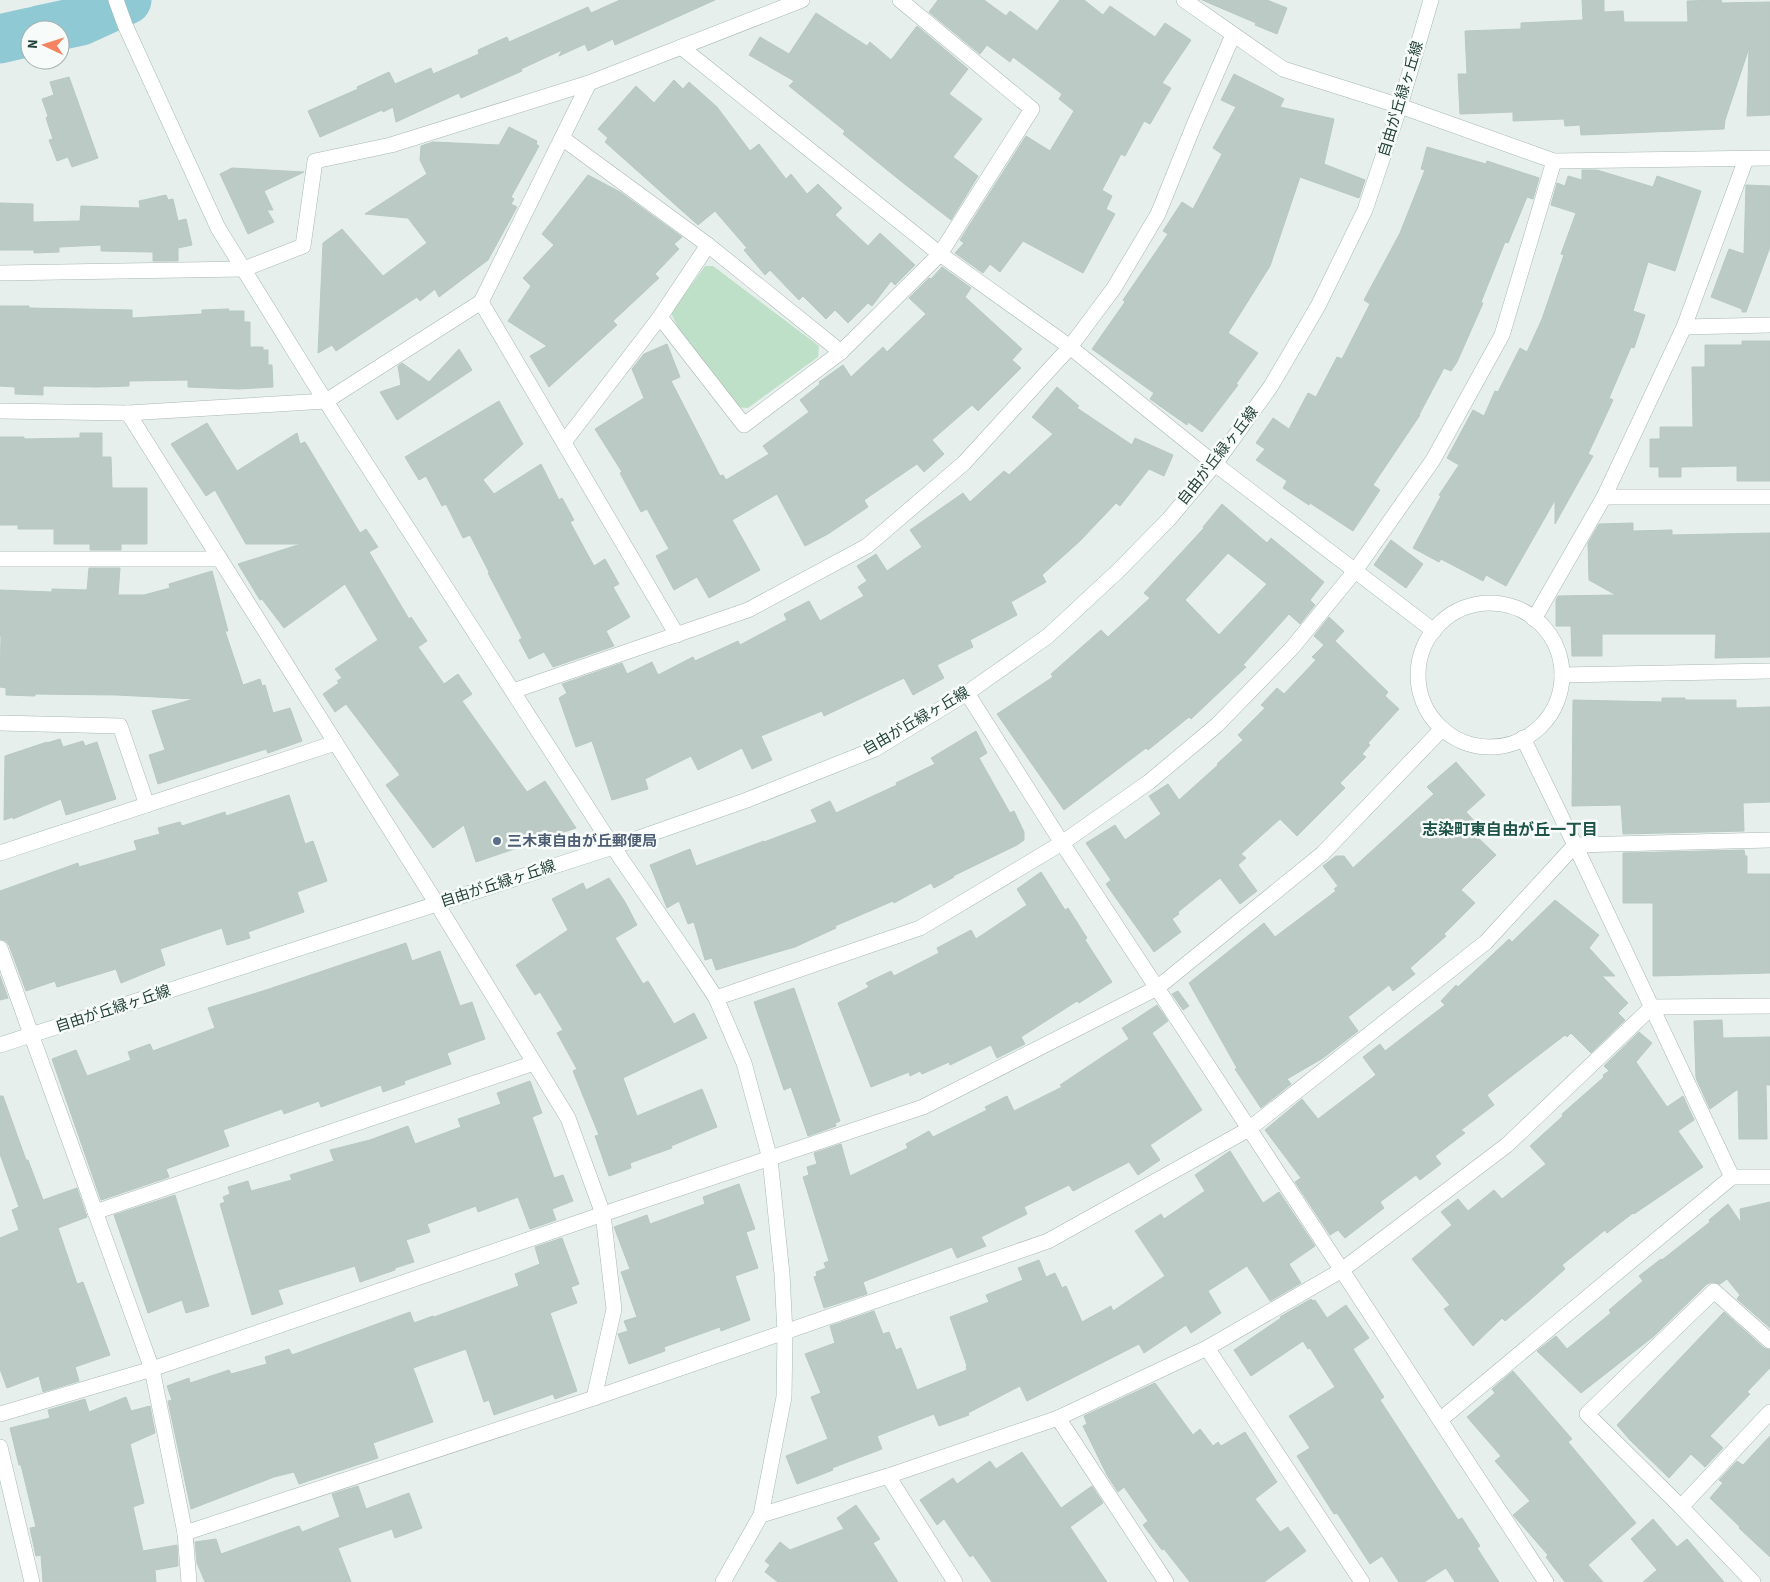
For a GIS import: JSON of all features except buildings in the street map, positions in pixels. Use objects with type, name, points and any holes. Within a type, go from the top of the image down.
[{"type":"street","points":[[116,0],[125,25],[218,228],[326,401],[613,847],[716,998],[744,1063],[770,1159],[782,1274],[785,1333],[784,1397],[760,1514],[723,1582]]},
{"type":"street","points":[[0,273],[244,269],[304,246],[315,161],[391,145],[589,83],[802,0]]},
{"type":"street","points":[[660,317],[744,425],[841,352],[940,254],[1032,109],[900,0]]},
{"type":"street","points":[[1184,0],[1283,69],[1400,106],[1554,161],[1770,158]]},
{"type":"street","name":"自由が丘緑ヶ丘線","points":[[0,1045],[613,847],[747,800],[875,749],[967,693],[1048,636],[1120,570],[1168,519],[1215,464],[1271,386],[1318,306],[1365,210],[1400,106],[1431,0]]},
{"type":"street","points":[[513,691],[748,610],[867,546],[964,462],[1070,347],[1114,288],[1158,214],[1233,35]]},
{"type":"street","points":[[681,47],[940,254],[1070,347],[1215,464],[1434,631]]},
{"type":"street","points":[[0,411],[128,413],[326,401],[481,302],[589,83]]},
{"type":"street","points":[[562,138],[708,245],[841,352]]},
{"type":"street","points":[[1534,619],[1604,498],[1684,327],[1746,159]]},
{"type":"street","points":[[716,998],[920,928],[1062,843],[1149,782],[1216,725],[1292,648],[1355,571],[1433,460],[1502,335],[1554,161]]},
{"type":"street","points":[[564,441],[660,317],[708,245]]},
{"type":"street","points":[[481,302],[677,635]]},
{"type":"street","points":[[1684,327],[1770,325]]},
{"type":"street","points":[[128,413],[568,1118],[604,1214],[614,1309],[594,1398]]},
{"type":"street","points":[[1604,498],[1770,497]]},
{"type":"street","points":[[0,559],[220,559]]},
{"type":"street","points":[[1483,603],[1506,604],[1529,614],[1547,630],[1558,651],[1562,675],[1558,699],[1547,720],[1529,735],[1508,745],[1485,747],[1462,742],[1442,729],[1427,711],[1419,689],[1418,665],[1426,642],[1434,631],[1440,623],[1460,609],[1483,603]]},
{"type":"street","points":[[1562,675],[1770,671]]},
{"type":"street","points":[[967,693],[1062,843],[1546,1582]]},
{"type":"street","points":[[0,723],[120,726],[147,804]]},
{"type":"street","points":[[0,1414],[152,1369],[923,1107],[1157,988],[1322,854],[1442,729]]},
{"type":"street","points":[[1523,738],[1732,1177]]},
{"type":"street","points":[[0,853],[335,743]]},
{"type":"street","points":[[185,1533],[594,1398],[1048,1241],[1249,1129],[1486,942],[1575,845],[1770,840]]},
{"type":"street","points":[[0,948],[152,1369],[185,1533],[189,1582]]},
{"type":"street","points":[[760,1514],[888,1476],[1058,1418],[1207,1348],[1342,1270],[1506,1145],[1652,1007],[1770,1006]]},
{"type":"street","points":[[95,1212],[534,1063]]},
{"type":"street","points":[[1440,1420],[1732,1177],[1770,1176]]},
{"type":"street","points":[[1749,1581],[1681,1507],[1587,1414],[1714,1292],[1770,1341]]},
{"type":"street","points":[[1207,1348],[1362,1582]]},
{"type":"street","points":[[1681,1507],[1770,1412]]},
{"type":"street","points":[[1058,1418],[1166,1582]]},
{"type":"street","points":[[0,1447],[29,1581]]},
{"type":"street","points":[[888,1476],[955,1582]]},
{"type":"green space","points":[[705,266],[713,266],[819,346],[818,357],[748,408],[736,407],[683,338],[671,313]]},
{"type":"waterway","points":[[70,23],[81,21],[127,0]]},
{"type":"waterway","points":[[0,39],[20,34]]},
{"type":"place","name":"三木東自由が丘郵便局","points":[[497,841]]},
{"type":"district","name":"志染町東自由が丘一丁目","points":[[1510,830]]}]
